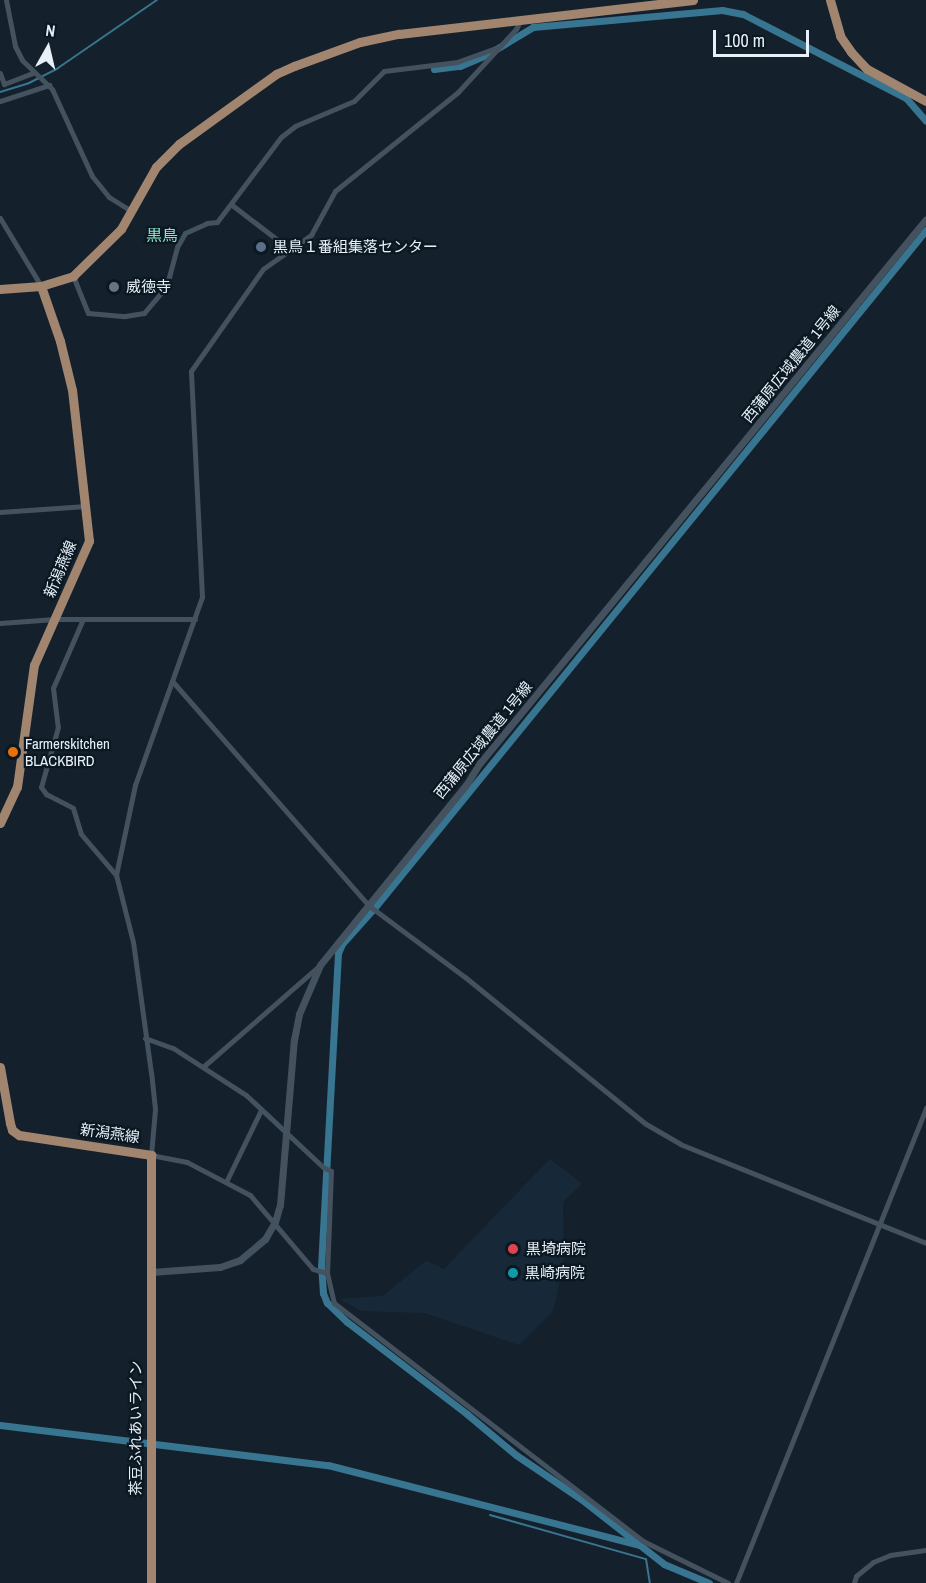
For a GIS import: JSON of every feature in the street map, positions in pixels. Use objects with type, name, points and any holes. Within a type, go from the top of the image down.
[{"type":"main road","points":[[614,0],[614,10]]},
{"type":"main road","points":[[0,289],[41,286],[73,276],[110,242],[156,167],[179,144],[276,74],[378,38],[693,0]]},
{"type":"main road","points":[[830,0],[840,36],[867,69],[926,101]]},
{"type":"main road","name":"新潟燕線","points":[[0,823],[17,787],[34,665],[89,541],[69,378],[41,286]]},
{"type":"main road","name":"新潟燕線","points":[[0,1067],[10,1123],[12,1130],[19,1135],[151,1155],[151,1272]]},
{"type":"main road","name":"茶豆ふれあいライン","points":[[151,1272],[151,1583]]},
{"type":"street","points":[[6,0],[15,46],[35,74],[47,84],[58,99],[92,176],[109,197],[131,211]]},
{"type":"street","points":[[327,1273],[313,1269],[250,1195],[187,1162],[151,1155],[155,1109],[133,942],[116,875],[135,784],[202,597],[191,371],[263,269],[311,236],[334,191],[458,92],[516,29],[520,21]]},
{"type":"street","points":[[73,276],[88,313],[125,316],[144,313],[162,293],[177,247],[185,233],[207,222],[217,222],[281,137],[294,126],[354,101],[384,71],[457,62],[498,47]]},
{"type":"street","points":[[0,74],[2,84],[35,74]]},
{"type":"street","points":[[0,101],[47,84]]},
{"type":"street","points":[[232,205],[292,251]]},
{"type":"street","points":[[0,218],[41,286]]},
{"type":"street","name":"西蒲原広域農道 1号線","points":[[151,1272],[220,1268],[240,1260],[266,1239],[275,1222],[280,1205],[294,1040],[299,1014],[320,965],[466,785],[480,763],[926,219]]},
{"type":"street","points":[[0,512],[86,506]]},
{"type":"street","points":[[0,623],[56,619],[195,619]]},
{"type":"street","points":[[83,619],[53,688],[58,727],[41,787],[46,794],[73,808],[81,834],[116,875]]},
{"type":"street","points":[[173,682],[368,905],[465,977],[646,1124],[680,1144],[926,1243]]},
{"type":"street","points":[[204,1066],[320,965]]},
{"type":"street","points":[[145,1038],[173,1048],[246,1095],[323,1167],[331,1171],[327,1273],[334,1303],[643,1541],[728,1583]]},
{"type":"street","points":[[736,1583],[926,1108]]},
{"type":"street","points":[[226,1182],[261,1110]]},
{"type":"street","points":[[854,1583],[856,1576],[873,1562],[890,1556],[926,1550]]},
{"type":"shaded area","name":"黒埼病院","points":[[550,1159],[582,1184],[563,1202],[564,1257],[552,1312],[519,1345],[425,1313],[361,1311],[340,1299],[383,1296],[426,1261],[444,1269]]},
{"type":"waterway","points":[[0,92],[29,83],[58,68],[157,0]]},
{"type":"waterway","points":[[434,69],[460,66],[488,54],[533,27],[722,10],[743,14],[906,98],[926,121]]},
{"type":"waterway","points":[[709,1583],[664,1564],[581,1499],[516,1455],[467,1414],[347,1322],[327,1303],[323,1293],[321,1267],[338,953],[342,944],[375,907],[926,230]]},
{"type":"waterway","points":[[0,1425],[328,1465],[639,1545]]},
{"type":"waterway","points":[[490,1515],[646,1559],[650,1583]]},
{"type":"place","name":"黒鳥１番組集落センター","points":[[261,247]]},
{"type":"place","name":"威徳寺","points":[[114,287]]},
{"type":"place","name":"Farmerskitchen BLACKBIRD","points":[[13,752]]},
{"type":"place","name":"黒埼病院","points":[[513,1249]]},
{"type":"place","name":"黒崎病院","points":[[513,1273]]},
{"type":"district","name":"黒鳥","points":[[162,235]]}]
